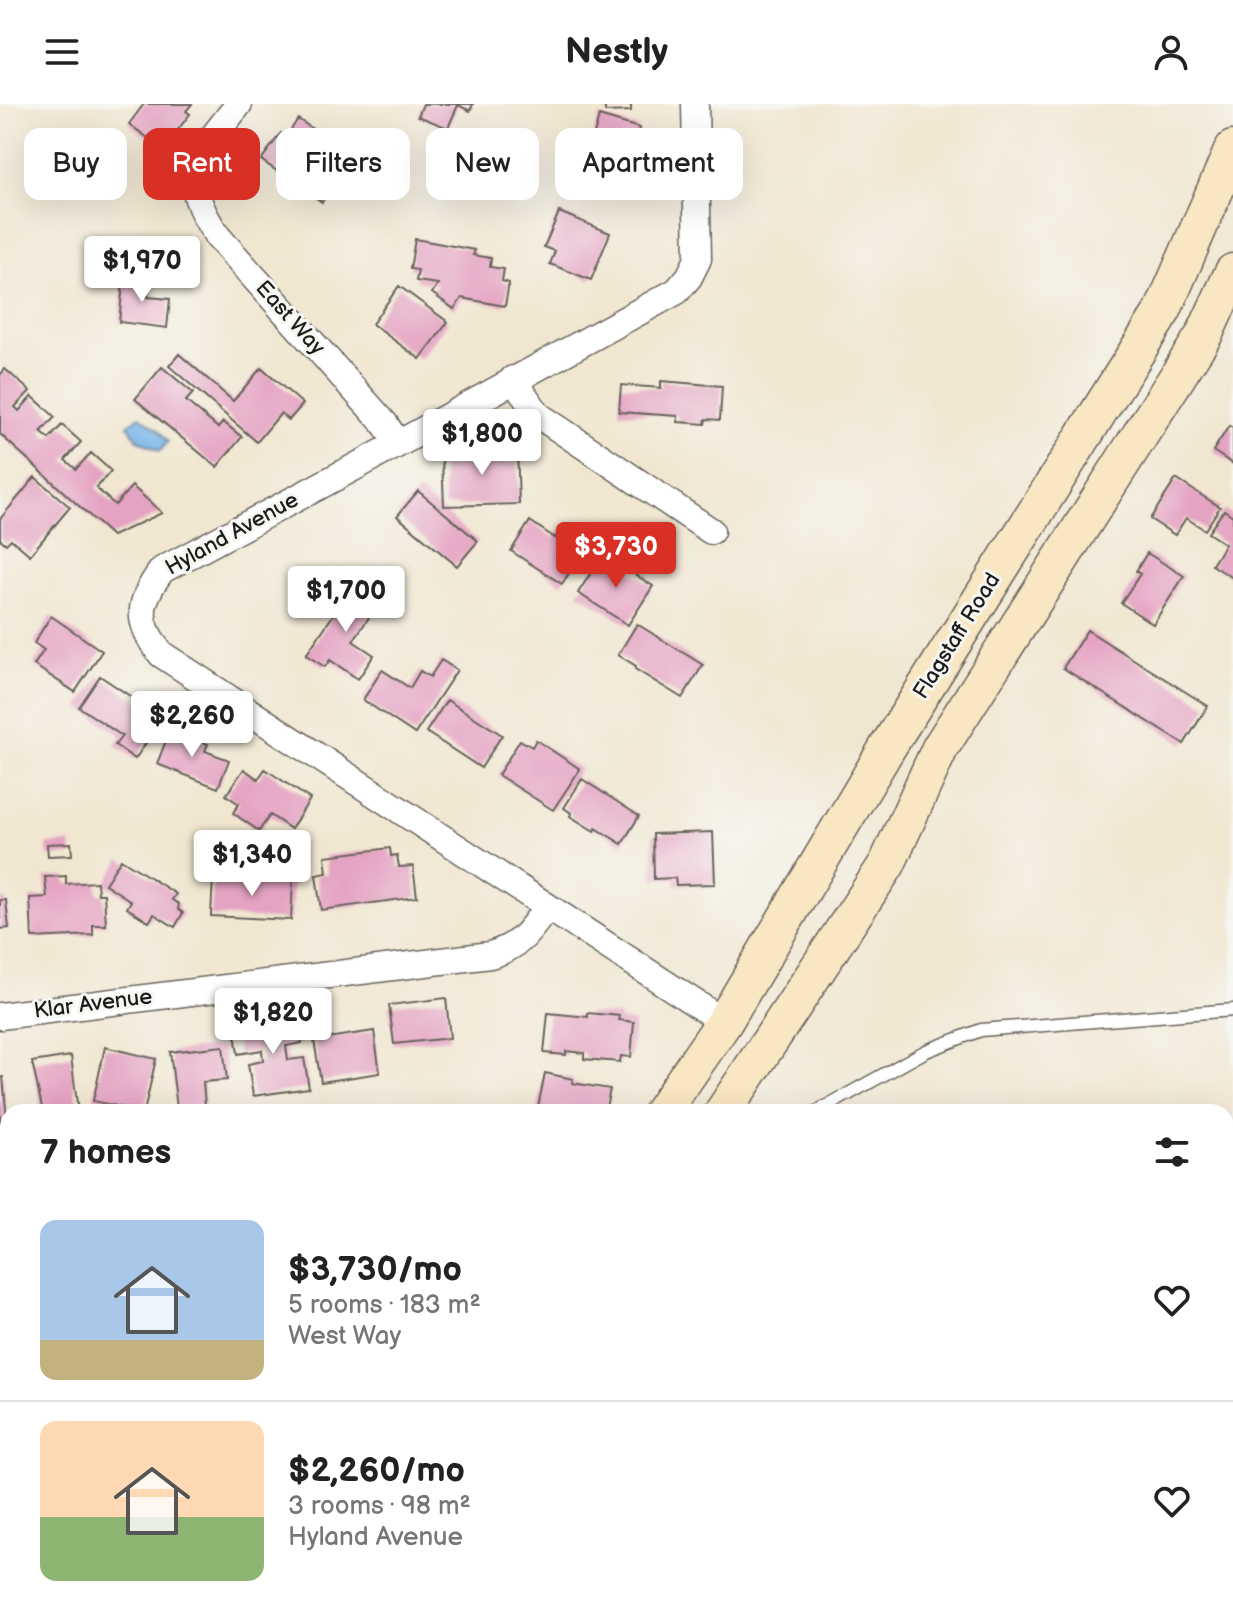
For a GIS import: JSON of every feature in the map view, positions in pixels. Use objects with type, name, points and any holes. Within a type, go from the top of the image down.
[{"type":"main road","name":"Flagstaff Road","points":[[668,1104],[724,1022],[887,748],[1163,310],[1233,149]]},
{"type":"main road","name":"Flagstaff Road","points":[[731,1098],[887,864],[940,748],[1204,335],[1233,272]]},
{"type":"main road","points":[[731,1098],[724,1022],[788,1011]]},
{"type":"street","name":"East Way","points":[[239,104],[197,159],[195,188],[201,212],[218,237],[385,424],[398,444]]},
{"type":"street","name":"Hyland Avenue","points":[[695,104],[698,259],[677,291],[162,570],[143,600],[142,619],[148,638],[161,654],[724,1022]]},
{"type":"street","points":[[513,379],[538,415],[711,531]]},
{"type":"street","name":"Klar Avenue","points":[[0,1016],[490,955],[508,950],[527,936],[547,907]]},
{"type":"lane","points":[[830,1104],[926,1051],[981,1030],[1233,1010]]},
{"type":"water","points":[[140,416],[159,430],[168,442],[160,451],[138,440],[128,425]]},
{"type":"building","points":[[144,104],[192,104],[186,111],[190,114],[179,128],[143,128],[143,134],[129,124]]},
{"type":"building","points":[[423,104],[473,104],[470,111],[458,105],[448,128],[418,116]]},
{"type":"building","points":[[605,104],[631,104],[631,111],[605,112]]},
{"type":"building","points":[[599,116],[639,128],[596,128]]},
{"type":"building","points":[[298,119],[311,128],[292,128]]},
{"type":"building","points":[[276,140],[276,170],[261,160]]},
{"type":"building","points":[[559,212],[610,233],[591,280],[550,264],[555,251],[544,247]]},
{"type":"building","points":[[415,239],[475,250],[473,255],[491,258],[490,267],[504,269],[502,281],[509,283],[505,306],[462,298],[454,309],[432,293],[438,284],[416,281],[418,270],[410,269]]},
{"type":"building","points":[[124,274],[150,277],[148,297],[170,299],[167,328],[119,322]]},
{"type":"building","points":[[399,286],[448,322],[420,359],[372,324]]},
{"type":"building","points":[[179,354],[233,401],[261,368],[303,404],[289,420],[281,413],[257,442],[169,366]]},
{"type":"building","points":[[162,367],[193,393],[186,401],[218,428],[223,422],[242,437],[217,467],[135,399]]},
{"type":"building","points":[[5,369],[30,391],[15,407],[19,411],[32,396],[55,417],[41,432],[49,439],[62,425],[81,442],[65,460],[76,469],[91,453],[111,471],[96,488],[115,505],[132,486],[162,513],[112,536],[0,434],[0,375]]},
{"type":"building","points":[[661,381],[722,386],[720,420],[706,419],[705,424],[678,422],[678,416],[619,412],[621,385],[661,388]]},
{"type":"building","points":[[1229,426],[1233,428],[1233,464],[1213,451]]},
{"type":"building","points":[[517,446],[519,504],[444,506],[442,458],[464,454],[464,447]]},
{"type":"building","points":[[35,477],[70,507],[30,555],[11,539],[6,544],[0,539],[0,519]]},
{"type":"building","points":[[1176,479],[1220,507],[1205,530],[1186,518],[1175,535],[1150,519]]},
{"type":"building","points":[[418,491],[478,541],[457,566],[397,516]]},
{"type":"building","points":[[1224,510],[1233,516],[1233,578],[1212,565],[1225,544],[1208,533]]},
{"type":"building","points":[[530,521],[555,538],[564,525],[582,537],[575,549],[582,553],[562,584],[511,551]]},
{"type":"building","points":[[1147,553],[1184,576],[1153,624],[1121,603],[1140,574],[1136,571]]},
{"type":"building","points":[[603,554],[653,586],[628,625],[578,593]]},
{"type":"building","points":[[355,583],[380,601],[353,641],[374,655],[358,679],[330,660],[325,667],[306,655]]},
{"type":"building","points":[[51,616],[102,651],[75,692],[34,665],[44,650],[34,643]]},
{"type":"building","points":[[637,624],[703,665],[682,698],[618,655]]},
{"type":"building","points":[[1087,630],[1208,706],[1184,744],[1063,668]]},
{"type":"building","points":[[441,660],[457,670],[415,734],[363,700],[382,670],[410,688],[420,671],[430,677]]},
{"type":"building","points":[[100,676],[163,718],[135,759],[115,745],[122,736],[79,707]]},
{"type":"building","points":[[447,700],[502,735],[481,768],[426,732]]},
{"type":"building","points":[[170,730],[208,744],[205,751],[229,760],[218,788],[157,764]]},
{"type":"building","points":[[520,740],[532,747],[536,740],[580,769],[553,810],[498,775]]},
{"type":"building","points":[[244,769],[258,779],[265,769],[310,799],[291,829],[270,815],[259,831],[233,813],[239,804],[226,795]]},
{"type":"building","points":[[582,779],[639,816],[622,844],[596,828],[594,831],[570,816],[571,813],[564,808]]},
{"type":"building","points":[[713,832],[715,884],[676,885],[675,878],[654,879],[653,834]]},
{"type":"building","points":[[71,843],[72,855],[48,856],[47,844]]},
{"type":"building","points":[[390,848],[391,856],[397,855],[399,867],[413,866],[417,897],[321,910],[316,875],[327,873],[325,856]]},
{"type":"building","points":[[121,859],[176,894],[172,900],[179,904],[178,909],[183,913],[175,927],[154,914],[149,922],[127,908],[131,901],[105,884]]},
{"type":"building","points":[[66,876],[66,884],[97,882],[98,894],[104,894],[106,925],[93,925],[93,935],[32,938],[30,898],[47,897],[45,877]]},
{"type":"building","points":[[213,877],[293,880],[291,920],[211,916]]},
{"type":"building","points":[[0,900],[6,900],[9,928],[0,929]]},
{"type":"building","points":[[446,998],[450,1038],[394,1044],[389,1005]]},
{"type":"building","points":[[548,1013],[620,1016],[619,1020],[634,1022],[631,1057],[621,1056],[620,1062],[584,1059],[584,1053],[544,1053]]},
{"type":"building","points":[[299,1018],[302,1043],[286,1046],[288,1060],[304,1058],[309,1088],[253,1096],[248,1064],[263,1061],[262,1050],[238,1054],[234,1027]]},
{"type":"building","points":[[374,1031],[380,1073],[321,1082],[314,1040]]},
{"type":"building","points":[[223,1046],[227,1080],[203,1082],[205,1104],[176,1104],[170,1052]]},
{"type":"building","points":[[105,1047],[156,1059],[146,1104],[93,1101]]},
{"type":"building","points":[[71,1056],[77,1104],[41,1104],[32,1062]]},
{"type":"building","points":[[545,1073],[573,1079],[572,1083],[610,1089],[607,1104],[539,1104]]},
{"type":"building","points":[[3,1077],[6,1104],[0,1104],[0,1078]]}]
